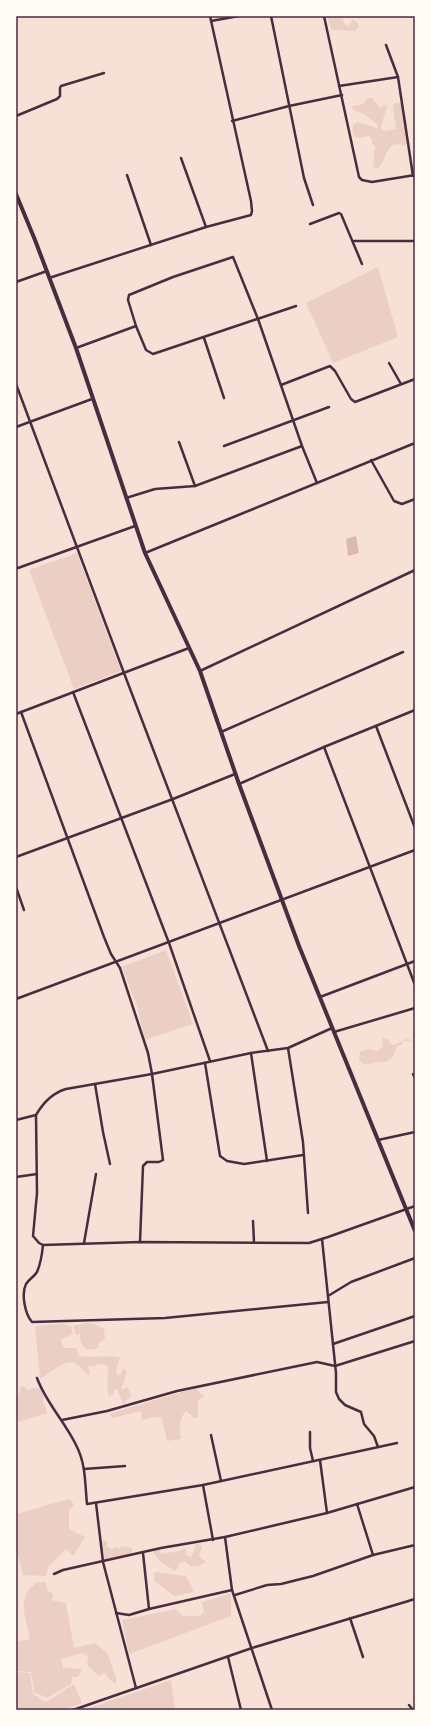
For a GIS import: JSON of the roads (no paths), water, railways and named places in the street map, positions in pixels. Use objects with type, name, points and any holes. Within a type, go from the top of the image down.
[{"type":"main road","points":[[16,194],[76,348],[145,553],[200,671],[239,784],[319,997],[415,1231]]},
{"type":"street","points":[[49,278],[206,227],[251,215],[251,201],[232,121],[210,16]]},
{"type":"street","points":[[211,21],[239,16]]},
{"type":"street","points":[[271,16],[304,178],[313,205]]},
{"type":"street","points":[[324,16],[359,177],[362,180],[372,182],[414,176],[398,77],[386,46]]},
{"type":"street","points":[[16,116],[57,99],[60,96],[61,86],[104,73]]},
{"type":"street","points":[[339,86],[398,77]]},
{"type":"street","points":[[232,121],[289,106],[342,95]]},
{"type":"street","points":[[181,158],[206,227]]},
{"type":"street","points":[[127,175],[151,245]]},
{"type":"street","points":[[310,224],[339,213],[341,214],[354,241],[362,264]]},
{"type":"street","points":[[354,241],[415,241]]},
{"type":"street","points":[[296,306],[258,319],[204,338],[153,354],[146,350],[136,326],[128,300],[130,295],[157,282],[231,257],[234,258],[258,319],[302,446],[318,483]]},
{"type":"street","points":[[16,282],[46,271]]},
{"type":"street","points":[[76,348],[136,326]]},
{"type":"street","points":[[204,338],[224,398]]},
{"type":"street","points":[[389,363],[401,384]]},
{"type":"street","points":[[281,385],[330,366],[336,371],[351,399],[355,402],[415,379]]},
{"type":"street","points":[[16,384],[268,1051]]},
{"type":"street","points":[[16,427],[92,399]]},
{"type":"street","points":[[224,446],[329,407]]},
{"type":"street","points":[[179,442],[195,486]]},
{"type":"street","points":[[145,553],[415,443]]},
{"type":"street","points":[[126,499],[155,489],[195,486],[302,446]]},
{"type":"street","points":[[371,460],[394,501],[402,504],[415,499]]},
{"type":"street","points":[[18,568],[135,526]]},
{"type":"street","points":[[200,671],[415,570]]},
{"type":"street","points":[[16,714],[189,648]]},
{"type":"street","points":[[221,732],[403,652]]},
{"type":"street","points":[[73,692],[169,942],[210,1061]]},
{"type":"street","points":[[239,784],[415,710]]},
{"type":"street","points":[[21,712],[104,937],[111,954],[120,968],[152,1074],[163,1160],[159,1162],[147,1162],[143,1166],[140,1242]]},
{"type":"street","points":[[376,726],[415,828]]},
{"type":"street","points":[[324,747],[415,985]]},
{"type":"street","points":[[16,857],[173,799],[236,773]]},
{"type":"street","points":[[16,999],[415,850]]},
{"type":"street","points":[[16,887],[24,910]]},
{"type":"street","points":[[319,997],[415,961]]},
{"type":"street","points":[[415,1008],[333,1030],[288,1048],[251,1053],[152,1074],[59,1091],[50,1096],[40,1107],[36,1115],[37,1193],[33,1236],[43,1245],[140,1242],[309,1242],[322,1239],[415,1206]]},
{"type":"street","points":[[288,1048],[303,1142],[308,1213]]},
{"type":"street","points":[[251,1053],[267,1160]]},
{"type":"street","points":[[205,1063],[220,1156],[227,1161],[244,1164],[303,1155]]},
{"type":"street","points":[[413,1074],[415,1078]]},
{"type":"street","points":[[95,1084],[110,1164]]},
{"type":"street","points":[[16,1120],[36,1115]]},
{"type":"street","points":[[378,1140],[415,1132]]},
{"type":"street","points":[[16,1177],[37,1174]]},
{"type":"street","points":[[84,1243],[96,1174]]},
{"type":"street","points":[[253,1221],[254,1242]]},
{"type":"street","points":[[322,1239],[333,1344],[336,1392],[345,1405],[361,1412],[364,1424],[374,1436],[378,1447]]},
{"type":"street","points":[[43,1245],[42,1260],[36,1275],[27,1282],[25,1287],[25,1314],[32,1322],[165,1318],[328,1302]]},
{"type":"street","points":[[328,1296],[351,1282],[415,1258]]},
{"type":"street","points":[[333,1344],[415,1316]]},
{"type":"street","points":[[62,1420],[107,1411],[177,1391],[317,1362],[335,1366],[415,1341]]},
{"type":"street","points":[[37,1378],[50,1403],[62,1420],[78,1448],[84,1469],[87,1504],[202,1485],[397,1443]]},
{"type":"street","points":[[310,1432],[310,1448],[314,1461]]},
{"type":"street","points":[[211,1435],[221,1481]]},
{"type":"street","points":[[320,1460],[327,1513]]},
{"type":"street","points":[[84,1469],[125,1466]]},
{"type":"street","points":[[202,1485],[213,1540]]},
{"type":"street","points":[[54,1574],[63,1570],[213,1540],[327,1513],[415,1487]]},
{"type":"street","points":[[96,1503],[103,1562],[136,1688]]},
{"type":"street","points":[[357,1504],[373,1556]]},
{"type":"street","points":[[225,1537],[232,1590],[235,1595],[272,1710]]},
{"type":"street","points":[[235,1595],[267,1585],[281,1584],[313,1576],[373,1556],[415,1545]]},
{"type":"street","points":[[143,1553],[149,1609]]},
{"type":"street","points":[[116,1613],[129,1615],[232,1590]]},
{"type":"street","points":[[74,1710],[252,1648],[415,1598]]},
{"type":"street","points":[[350,1618],[362,1657]]},
{"type":"street","points":[[228,1656],[241,1710]]},
{"type":"street","points":[[409,1705],[413,1710]]}]
